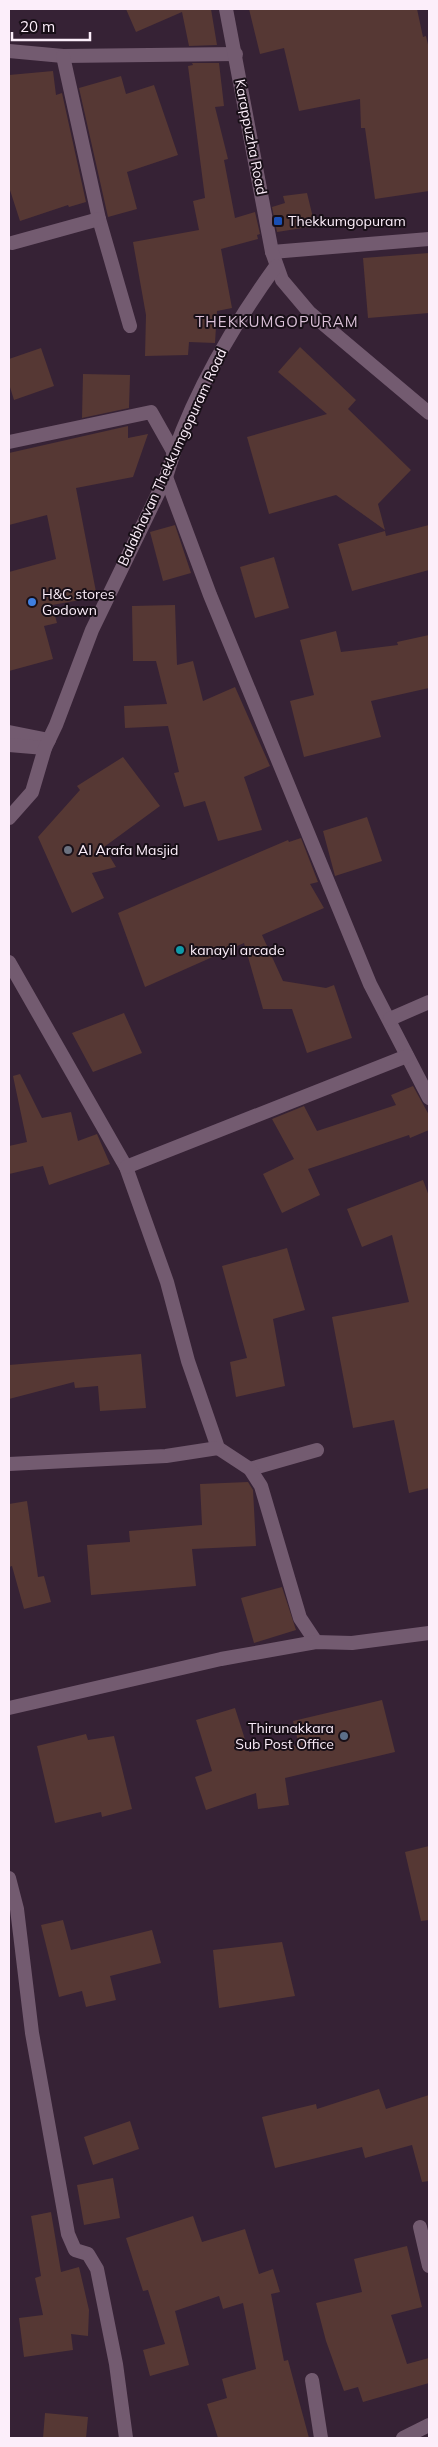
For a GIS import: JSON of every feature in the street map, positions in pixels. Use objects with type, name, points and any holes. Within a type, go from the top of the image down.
[{"type":"street","name":"Karappuzha Road","points":[[226,9],[274,259],[290,291],[309,312],[429,413]]},
{"type":"street","points":[[9,51],[63,56],[236,54]]},
{"type":"street","points":[[63,56],[99,219],[130,326]]},
{"type":"street","points":[[12,243],[99,219]]},
{"type":"street","points":[[274,259],[429,239]]},
{"type":"street","name":"Balabhavan Thekkumgopuram Road","points":[[9,818],[32,792],[47,744],[92,630],[166,477],[174,451],[213,361],[274,259]]},
{"type":"street","points":[[9,442],[151,412],[174,451]]},
{"type":"street","points":[[166,477],[210,595],[302,823],[370,984],[429,1098]]},
{"type":"street","points":[[9,732],[47,744]]},
{"type":"street","points":[[9,745],[47,744]]},
{"type":"street","points":[[9,962],[126,1167],[167,1282],[188,1361],[218,1448],[250,1469],[261,1486],[268,1503],[300,1618],[316,1642]]},
{"type":"street","points":[[390,1020],[429,1002]]},
{"type":"street","points":[[126,1167],[407,1056]]},
{"type":"street","points":[[9,1464],[166,1456],[218,1448]]},
{"type":"street","points":[[250,1469],[317,1450]]},
{"type":"street","points":[[9,1708],[221,1659],[316,1642],[352,1643],[429,1633]]},
{"type":"street","points":[[9,1878],[16,1908],[32,2033],[68,2234],[76,2250],[88,2254],[97,2269],[116,2364],[126,2438]]},
{"type":"street","points":[[420,2227],[429,2266]]},
{"type":"street","points":[[312,2380],[321,2438]]},
{"type":"street","points":[[403,2438],[429,2425]]},
{"type":"building","points":[[126,9],[211,9],[217,45],[189,46],[182,12],[136,32]]},
{"type":"building","points":[[249,9],[417,9],[423,37],[426,36],[429,49],[429,191],[375,199],[365,128],[361,128],[360,99],[299,111],[284,48],[260,54]]},
{"type":"building","points":[[192,63],[219,63],[224,106],[215,107],[228,159],[224,160],[235,218],[255,212],[260,234],[257,235],[258,239],[221,249],[232,308],[217,311],[215,343],[189,342],[188,355],[145,356],[146,315],[133,242],[199,230],[193,201],[205,198],[188,66],[193,65]]},
{"type":"building","points":[[53,71],[56,95],[62,93],[86,202],[69,207],[68,205],[20,221],[9,187],[9,75]]},
{"type":"building","points":[[121,76],[126,94],[154,85],[178,155],[127,172],[137,209],[108,217],[79,88]]},
{"type":"building","points":[[307,193],[315,226],[277,232],[272,207],[285,203],[283,196]]},
{"type":"building","points":[[429,253],[429,313],[368,318],[363,258]]},
{"type":"building","points":[[300,347],[356,400],[348,409],[411,470],[378,504],[385,530],[336,495],[269,514],[247,437],[327,414],[278,372]]},
{"type":"building","points":[[41,348],[54,386],[14,400],[9,384],[9,359]]},
{"type":"building","points":[[83,374],[130,375],[129,408],[82,418]]},
{"type":"building","points":[[128,426],[128,438],[148,434],[133,477],[76,488],[97,597],[52,605],[57,623],[44,626],[53,659],[9,671],[9,572],[56,559],[47,515],[9,525],[9,453]]},
{"type":"building","points":[[175,525],[191,573],[163,581],[150,532]]},
{"type":"building","points":[[429,525],[429,570],[352,591],[338,544],[385,531],[386,536]]},
{"type":"building","points":[[274,557],[289,608],[255,618],[240,567]]},
{"type":"building","points":[[175,605],[177,665],[193,661],[203,701],[235,687],[270,766],[244,777],[262,830],[218,841],[205,801],[184,807],[174,773],[179,772],[168,726],[125,728],[124,706],[167,704],[156,661],[133,661],[132,606]]},
{"type":"building","points":[[336,631],[341,652],[398,645],[397,642],[429,635],[429,688],[371,701],[381,737],[304,757],[290,701],[314,695],[300,640]]},
{"type":"building","points":[[123,757],[160,806],[104,847],[116,867],[92,873],[104,898],[72,913],[38,837],[80,790],[77,786]]},
{"type":"building","points":[[367,817],[382,861],[335,876],[323,831]]},
{"type":"building","name":"kanayil arcade","points":[[301,838],[318,882],[310,884],[324,908],[262,935],[283,981],[326,988],[334,985],[352,1038],[307,1053],[292,1009],[263,1009],[244,943],[145,987],[118,913],[288,840],[289,842]]},
{"type":"building","points":[[124,1013],[142,1053],[93,1072],[72,1033]]},
{"type":"building","points":[[20,1074],[42,1118],[71,1112],[78,1141],[97,1134],[110,1164],[49,1185],[43,1166],[9,1174],[9,1146],[27,1142],[13,1076]]},
{"type":"building","points":[[413,1086],[429,1115],[429,1130],[410,1138],[409,1135],[308,1169],[320,1195],[282,1213],[263,1174],[294,1159],[272,1119],[304,1106],[317,1131],[396,1105],[391,1095]]},
{"type":"building","points":[[423,1180],[429,1196],[429,1488],[409,1493],[394,1420],[353,1428],[332,1317],[409,1302],[392,1235],[362,1247],[347,1209]]},
{"type":"building","points":[[287,1248],[305,1310],[273,1319],[285,1386],[236,1397],[230,1362],[247,1358],[222,1266]]},
{"type":"building","points":[[141,1354],[146,1408],[100,1411],[98,1386],[75,1388],[74,1382],[9,1399],[9,1365]]},
{"type":"building","points":[[248,1482],[253,1490],[256,1546],[192,1549],[196,1586],[91,1595],[87,1545],[130,1542],[129,1531],[202,1525],[200,1484]]},
{"type":"building","points":[[27,1501],[38,1577],[44,1576],[51,1602],[24,1609],[12,1566],[9,1567],[9,1504]]},
{"type":"building","points":[[282,1587],[296,1630],[254,1643],[241,1598]]},
{"type":"building","points":[[382,1700],[395,1752],[285,1778],[289,1805],[258,1809],[256,1793],[206,1810],[195,1777],[212,1771],[196,1720],[235,1708],[249,1752],[299,1745],[293,1721]]},
{"type":"building","points":[[86,1734],[88,1740],[114,1736],[132,1809],[102,1817],[101,1812],[55,1823],[37,1746]]},
{"type":"building","points":[[429,1846],[429,1920],[421,1921],[405,1852]]},
{"type":"building","points":[[63,1920],[71,1950],[152,1930],[161,1963],[110,1976],[116,2000],[86,2007],[82,1991],[59,1997],[41,1925]]},
{"type":"building","points":[[282,1942],[295,1996],[219,2008],[213,1950]]},
{"type":"building","points":[[379,2089],[386,2109],[429,2095],[429,2181],[422,2182],[412,2145],[365,2158],[362,2147],[275,2168],[262,2117],[316,2104],[317,2109]]},
{"type":"building","points":[[130,2121],[139,2149],[93,2165],[84,2137]]},
{"type":"building","points":[[113,2178],[120,2218],[84,2225],[77,2185]]},
{"type":"building","points":[[51,2212],[61,2272],[79,2267],[89,2310],[88,2336],[71,2334],[73,2350],[24,2357],[19,2318],[43,2315],[35,2278],[41,2276],[31,2216]]},
{"type":"building","points":[[193,2216],[202,2242],[245,2229],[259,2274],[273,2269],[280,2292],[271,2294],[284,2361],[288,2360],[309,2438],[218,2438],[207,2404],[227,2398],[222,2379],[256,2369],[243,2303],[223,2309],[219,2296],[175,2311],[189,2365],[150,2376],[143,2350],[165,2344],[148,2290],[143,2291],[126,2238]]},
{"type":"building","points":[[407,2246],[422,2307],[391,2315],[407,2364],[429,2358],[429,2383],[363,2402],[358,2387],[344,2391],[326,2341],[316,2303],[362,2292],[354,2259]]},
{"type":"building","points":[[45,2413],[88,2417],[86,2438],[43,2438]]},
{"type":"place","name":"Thekkumgopuram","points":[[278,221]]},
{"type":"place","name":"H&C stores Godown","points":[[32,602]]},
{"type":"place","name":"AI Arafa Masjid","points":[[68,850]]},
{"type":"place","name":"kanayil arcade","points":[[180,950]]},
{"type":"place","name":"Thirunakkara Sub Post Office","points":[[344,1736]]},
{"type":"district","name":"THEKKUMGOPURAM","points":[[277,322]]}]
